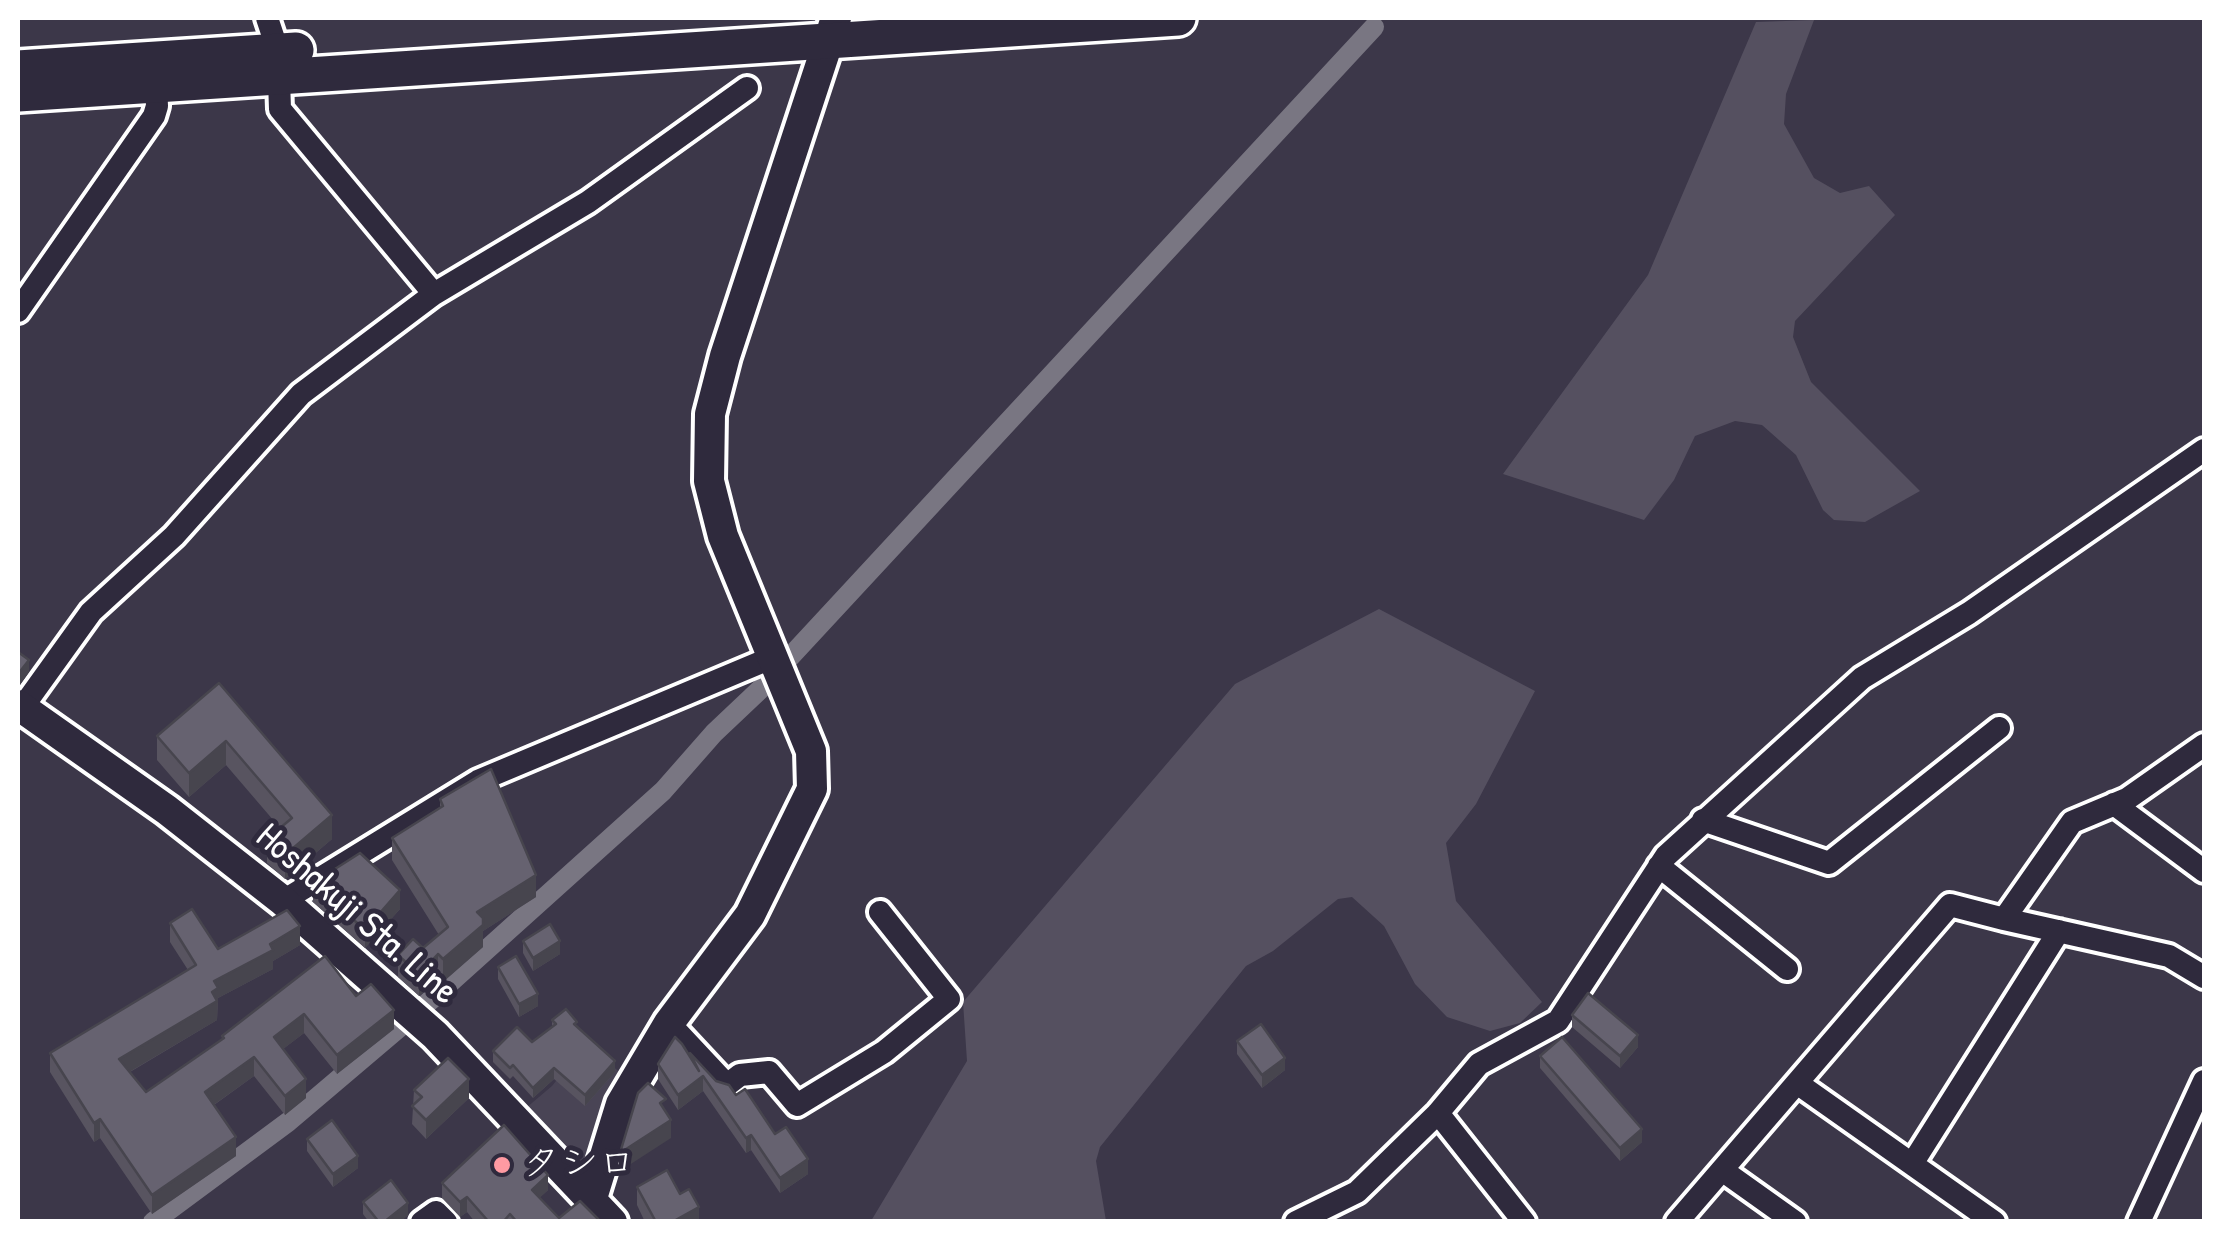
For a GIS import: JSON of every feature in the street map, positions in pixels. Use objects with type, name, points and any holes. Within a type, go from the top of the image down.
[{"type":"main road","points":[[18,68],[279,63],[830,25],[1178,18]]},
{"type":"main road","points":[[18,94],[156,85],[279,63]]},
{"type":"street","points":[[267,18],[279,63],[280,109],[434,294]]},
{"type":"street","points":[[602,1210],[620,1104],[668,1023],[750,915],[812,789],[811,750],[718,518],[709,480],[710,414],[830,25]]},
{"type":"street","points":[[18,311],[154,116],[156,85]]},
{"type":"street","points":[[20,706],[91,612],[174,536],[300,394],[434,294],[588,202],[746,88]]},
{"type":"street","points":[[1296,1222],[1357,1192],[1438,1113],[1479,1064],[1558,1021],[1660,866],[1704,820],[1862,678],[1969,613],[2204,450]]},
{"type":"street","points":[[283,901],[478,780],[772,658]]},
{"type":"street","name":"Hoshakuji Sta. Line","points":[[20,706],[167,810],[283,901],[436,1035],[602,1210]]},
{"type":"street","points":[[1704,820],[1829,863],[1999,728]]},
{"type":"street","points":[[2004,919],[2072,822],[2114,804],[2200,755]]},
{"type":"street","points":[[2114,804],[2204,872]]},
{"type":"street","points":[[1660,866],[1787,969]]},
{"type":"street","points":[[1678,1222],[1950,906],[2169,956],[2204,977]]},
{"type":"street","points":[[668,1023],[726,1085],[740,1074],[769,1072],[797,1105],[884,1052],[949,1000],[880,912]]},
{"type":"street","points":[[1912,1164],[2059,931]]},
{"type":"street","points":[[2139,1222],[2198,1113],[2204,1081]]},
{"type":"street","points":[[1797,1083],[1994,1222]]},
{"type":"street","points":[[1438,1113],[1524,1222]]},
{"type":"street","points":[[1722,1170],[1795,1222]]},
{"type":"street","points":[[422,1222],[436,1212],[446,1222]]},
{"type":"shaded area","points":[[1814,20],[1786,94],[1784,124],[1814,178],[1840,193],[1869,186],[1895,215],[1795,321],[1793,337],[1811,382],[1920,491],[1865,522],[1834,520],[1823,510],[1796,455],[1762,425],[1735,421],[1695,436],[1674,480],[1644,520],[1503,474],[1648,275],[1756,22]]},
{"type":"shaded area","points":[[1379,609],[1535,691],[1476,804],[1446,843],[1456,901],[1542,1002],[1520,1023],[1490,1031],[1447,1017],[1415,984],[1384,926],[1352,897],[1338,899],[1273,951],[1246,966],[1100,1147],[1096,1161],[1106,1221],[871,1221],[967,1061],[963,1002],[1235,684]]},
{"type":"shaded area","points":[[586,1043],[624,1076],[590,1175],[526,1108],[552,1086]]},
{"type":"building","points":[[18,652],[29,660],[18,674]]},
{"type":"building","points":[[219,683],[332,815],[285,855],[267,839],[292,818],[226,741],[189,773],[157,736]]},
{"type":"building","points":[[491,769],[536,875],[477,912],[483,925],[443,959],[438,954],[419,974],[398,955],[413,939],[423,948],[448,927],[392,838],[443,806],[440,799]]},
{"type":"building","points":[[360,853],[400,890],[365,930],[313,883]]},
{"type":"building","points":[[192,909],[218,949],[287,910],[300,926],[270,944],[273,950],[214,981],[218,988],[212,992],[217,1001],[119,1059],[146,1092],[224,1038],[325,956],[356,996],[371,984],[394,1010],[337,1055],[304,1014],[274,1037],[306,1079],[285,1096],[254,1057],[205,1092],[236,1137],[152,1195],[100,1119],[94,1123],[50,1053],[196,965],[170,923]]},
{"type":"building","points":[[550,924],[560,941],[533,958],[523,941]]},
{"type":"building","points":[[516,956],[538,994],[519,1004],[498,967]]},
{"type":"building","points":[[1588,993],[1638,1035],[1620,1056],[1572,1015]]},
{"type":"building","points":[[566,1009],[577,1022],[574,1024],[615,1061],[585,1095],[554,1068],[533,1088],[513,1065],[510,1068],[493,1051],[517,1027],[532,1042],[556,1024],[552,1020]]},
{"type":"building","points":[[1261,1024],[1285,1058],[1262,1075],[1237,1041]]},
{"type":"building","points":[[675,1037],[699,1071],[690,1053],[716,1081],[729,1085],[736,1095],[745,1089],[775,1134],[786,1127],[808,1159],[780,1178],[751,1135],[746,1138],[703,1076],[678,1095],[658,1064]]},
{"type":"building","points":[[1562,1037],[1642,1129],[1620,1148],[1540,1056]]},
{"type":"building","points":[[448,1058],[469,1079],[426,1120],[412,1106],[422,1097],[414,1090]]},
{"type":"building","points":[[648,1083],[666,1099],[660,1103],[671,1120],[620,1153],[638,1093]]},
{"type":"building","points":[[332,1120],[358,1156],[333,1174],[307,1139]]},
{"type":"building","points":[[504,1125],[548,1175],[532,1190],[559,1218],[580,1201],[601,1222],[517,1222],[510,1214],[503,1222],[489,1222],[467,1197],[460,1202],[442,1183]]},
{"type":"building","points":[[667,1170],[680,1194],[689,1189],[699,1207],[672,1222],[656,1222],[637,1187]]},
{"type":"building","points":[[391,1180],[408,1203],[379,1222],[363,1202]]},
{"type":"waterway","points":[[790,657],[1374,27]]},
{"type":"waterway","points":[[424,1006],[663,791],[714,733],[769,681]]},
{"type":"waterway","points":[[153,1222],[288,1122],[407,1021]]},
{"type":"place","name":"タシロ","points":[[502,1165]]}]
